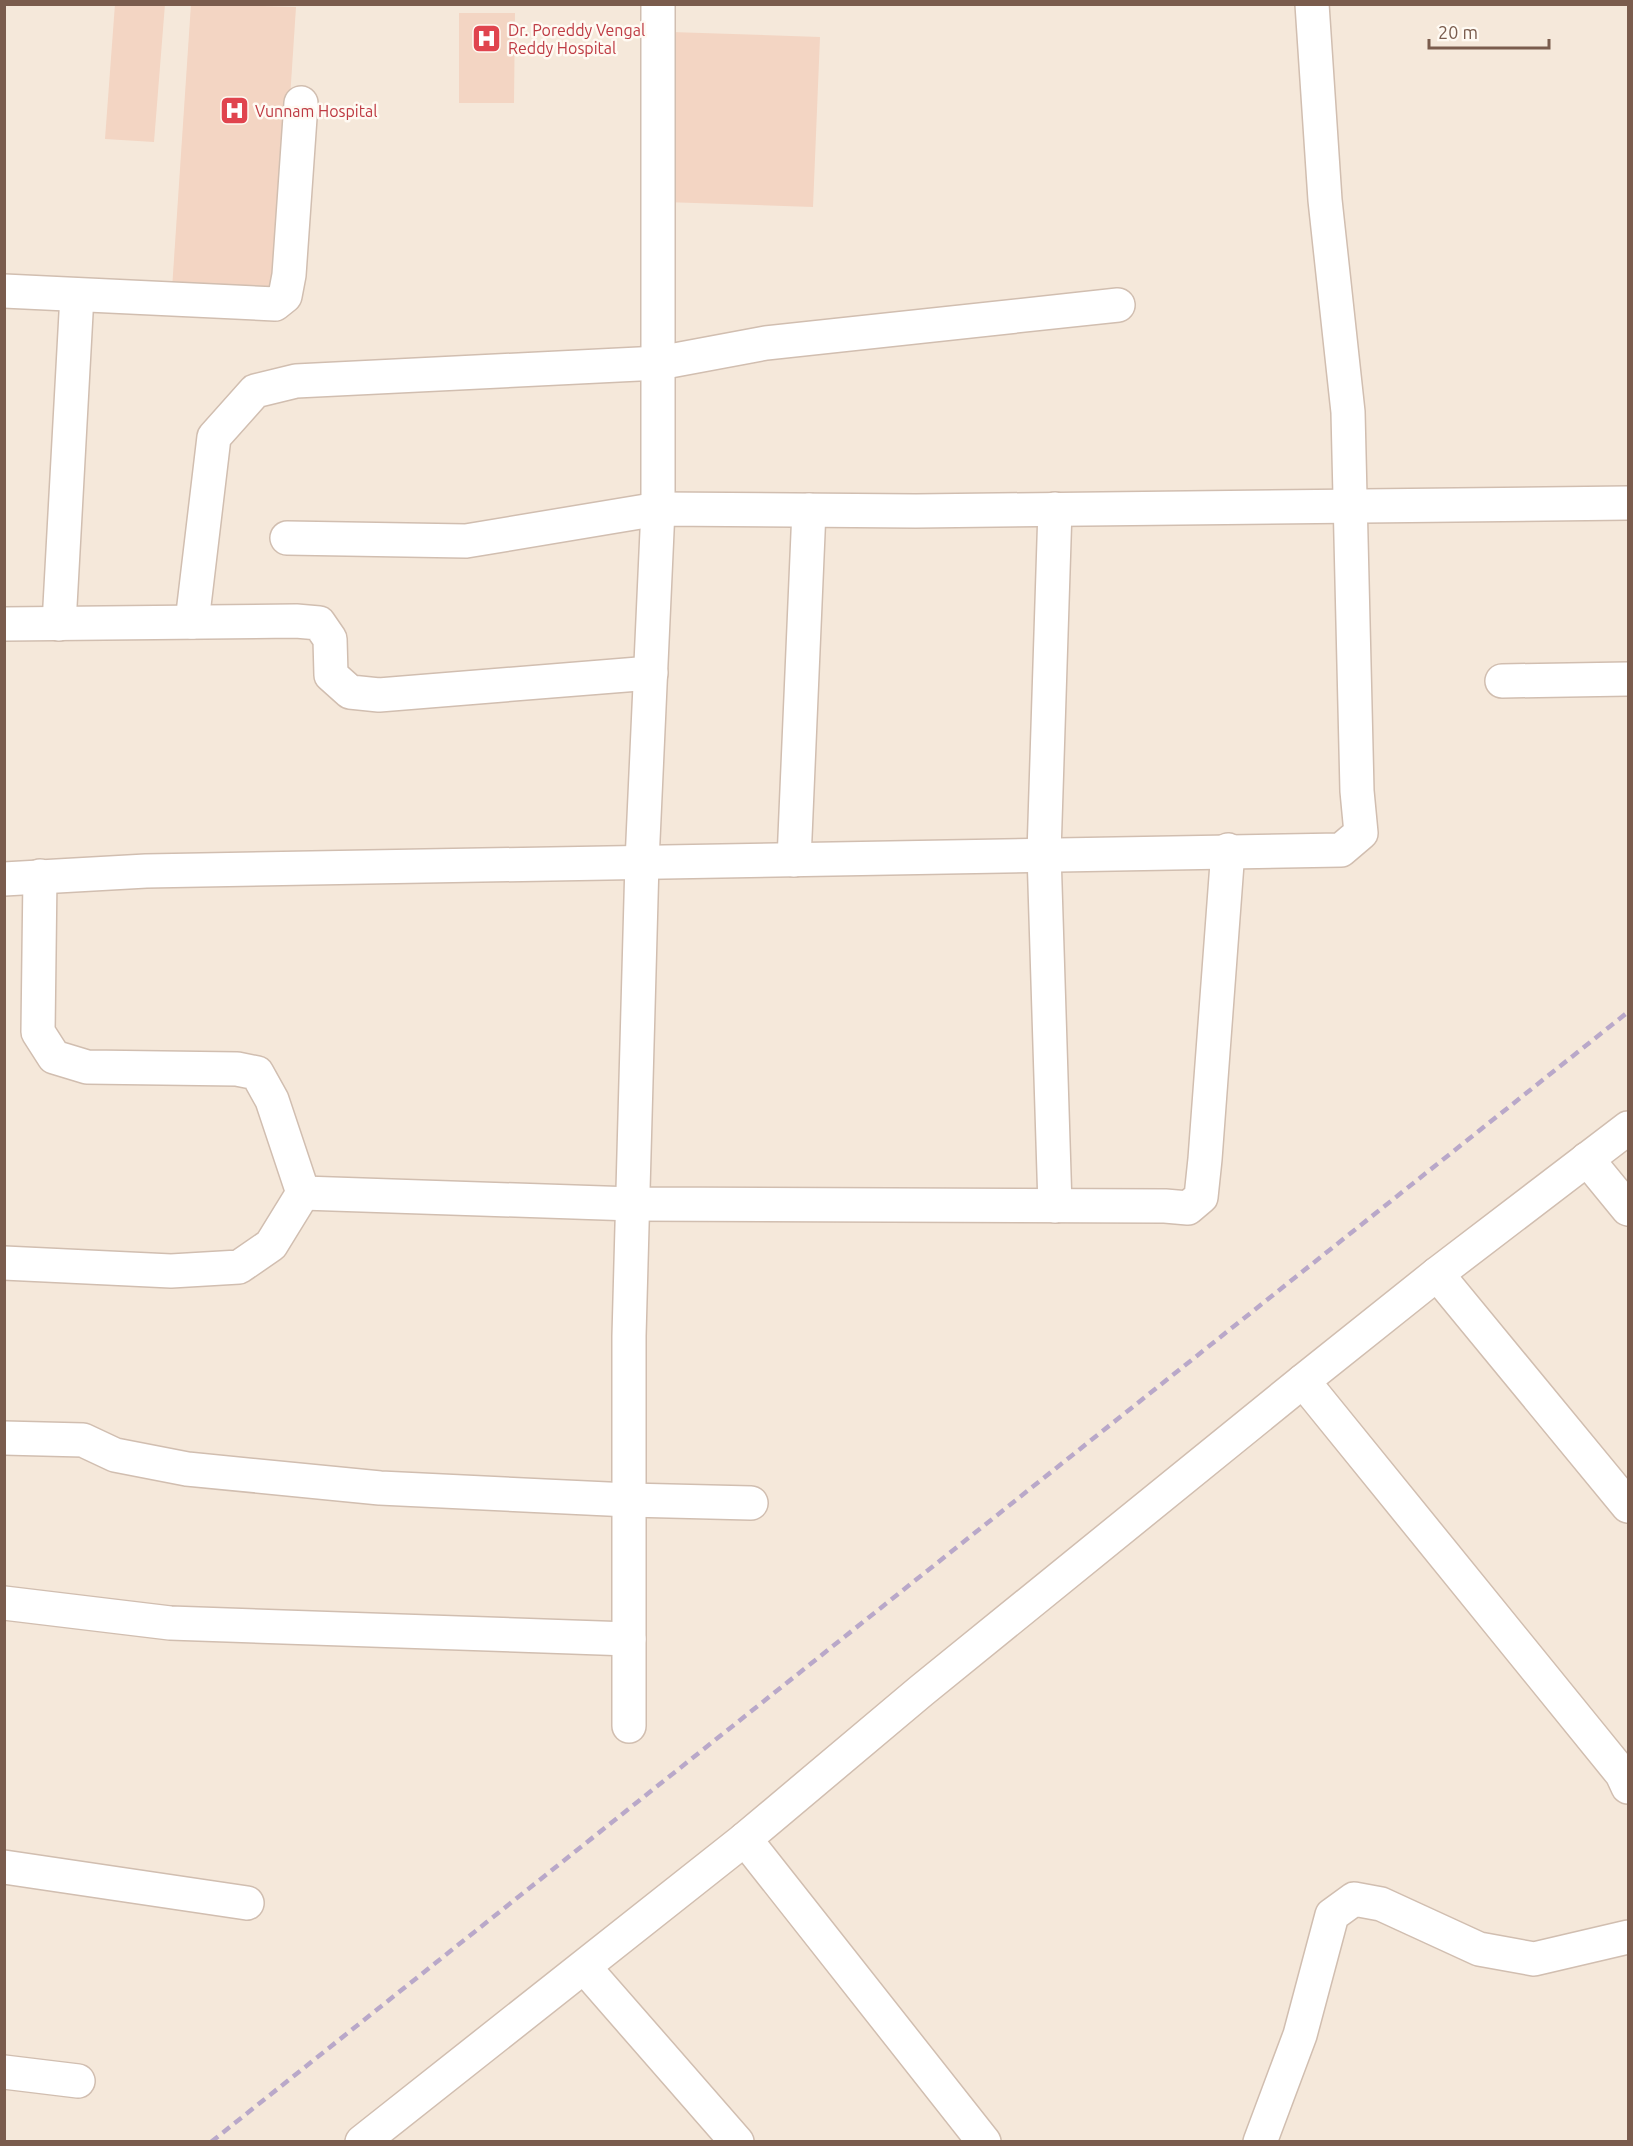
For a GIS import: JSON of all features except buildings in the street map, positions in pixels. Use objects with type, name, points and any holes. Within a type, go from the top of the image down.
[{"type":"street","points":[[629,1726],[633,1204],[642,861],[658,509],[660,363],[658,4]]},
{"type":"street","points":[[4,879],[146,871],[1228,850],[1341,850],[1361,833],[1348,412],[1325,200],[1312,4]]},
{"type":"street","points":[[4,291],[275,304],[285,296],[289,274],[301,103]]},
{"type":"street","points":[[59,624],[77,295]]},
{"type":"street","points":[[192,622],[214,437],[255,391],[296,381],[660,363],[766,343],[1118,305]]},
{"type":"street","points":[[287,538],[466,541],[658,509],[1055,509],[1629,503]]},
{"type":"street","points":[[1055,509],[1044,854],[1055,1206]]},
{"type":"street","points":[[795,860],[810,510]]},
{"type":"street","points":[[4,624],[296,621],[319,623],[330,639],[332,675],[350,692],[379,695],[651,673]]},
{"type":"street","points":[[1503,681],[1629,679]]},
{"type":"street","points":[[303,1193],[633,1204],[1188,1208],[1201,1197],[1228,850]]},
{"type":"street","points":[[40,876],[38,1032],[54,1058],[87,1067],[237,1069],[257,1072],[272,1100],[303,1193]]},
{"type":"street","points":[[362,2142],[746,1839],[921,1691],[1303,1381],[1437,1274],[1629,1128]]},
{"type":"street","points":[[1587,1159],[1629,1209]]},
{"type":"street","points":[[4,1263],[171,1271],[239,1267],[271,1245],[303,1193]]},
{"type":"street","points":[[1437,1274],[1629,1506]]},
{"type":"street","points":[[1303,1381],[1622,1774],[1629,1787]]},
{"type":"street","points":[[4,1438],[83,1440],[115,1455],[187,1469],[380,1488],[629,1500],[751,1503]]},
{"type":"street","points":[[4,1603],[170,1623],[629,1638]]},
{"type":"street","points":[[746,1839],[984,2142]]},
{"type":"street","points":[[4,1867],[247,1902]]},
{"type":"street","points":[[1260,2142],[1300,2035],[1332,1915],[1354,1899],[1382,1904],[1479,1948],[1534,1959],[1629,1937]]},
{"type":"street","points":[[585,1968],[737,2142]]},
{"type":"street","points":[[4,2072],[78,2081]]},
{"type":"shaded area","points":[[5,5],[1628,5],[1628,2141],[5,2141]]},
{"type":"railway","points":[[211,2142],[1628,1012]]},
{"type":"place","name":"Dr. Poreddy Vengal Reddy Hospital","points":[[487,39]]},
{"type":"place","name":"Vunnam Hospital","points":[[234,111]]}]
